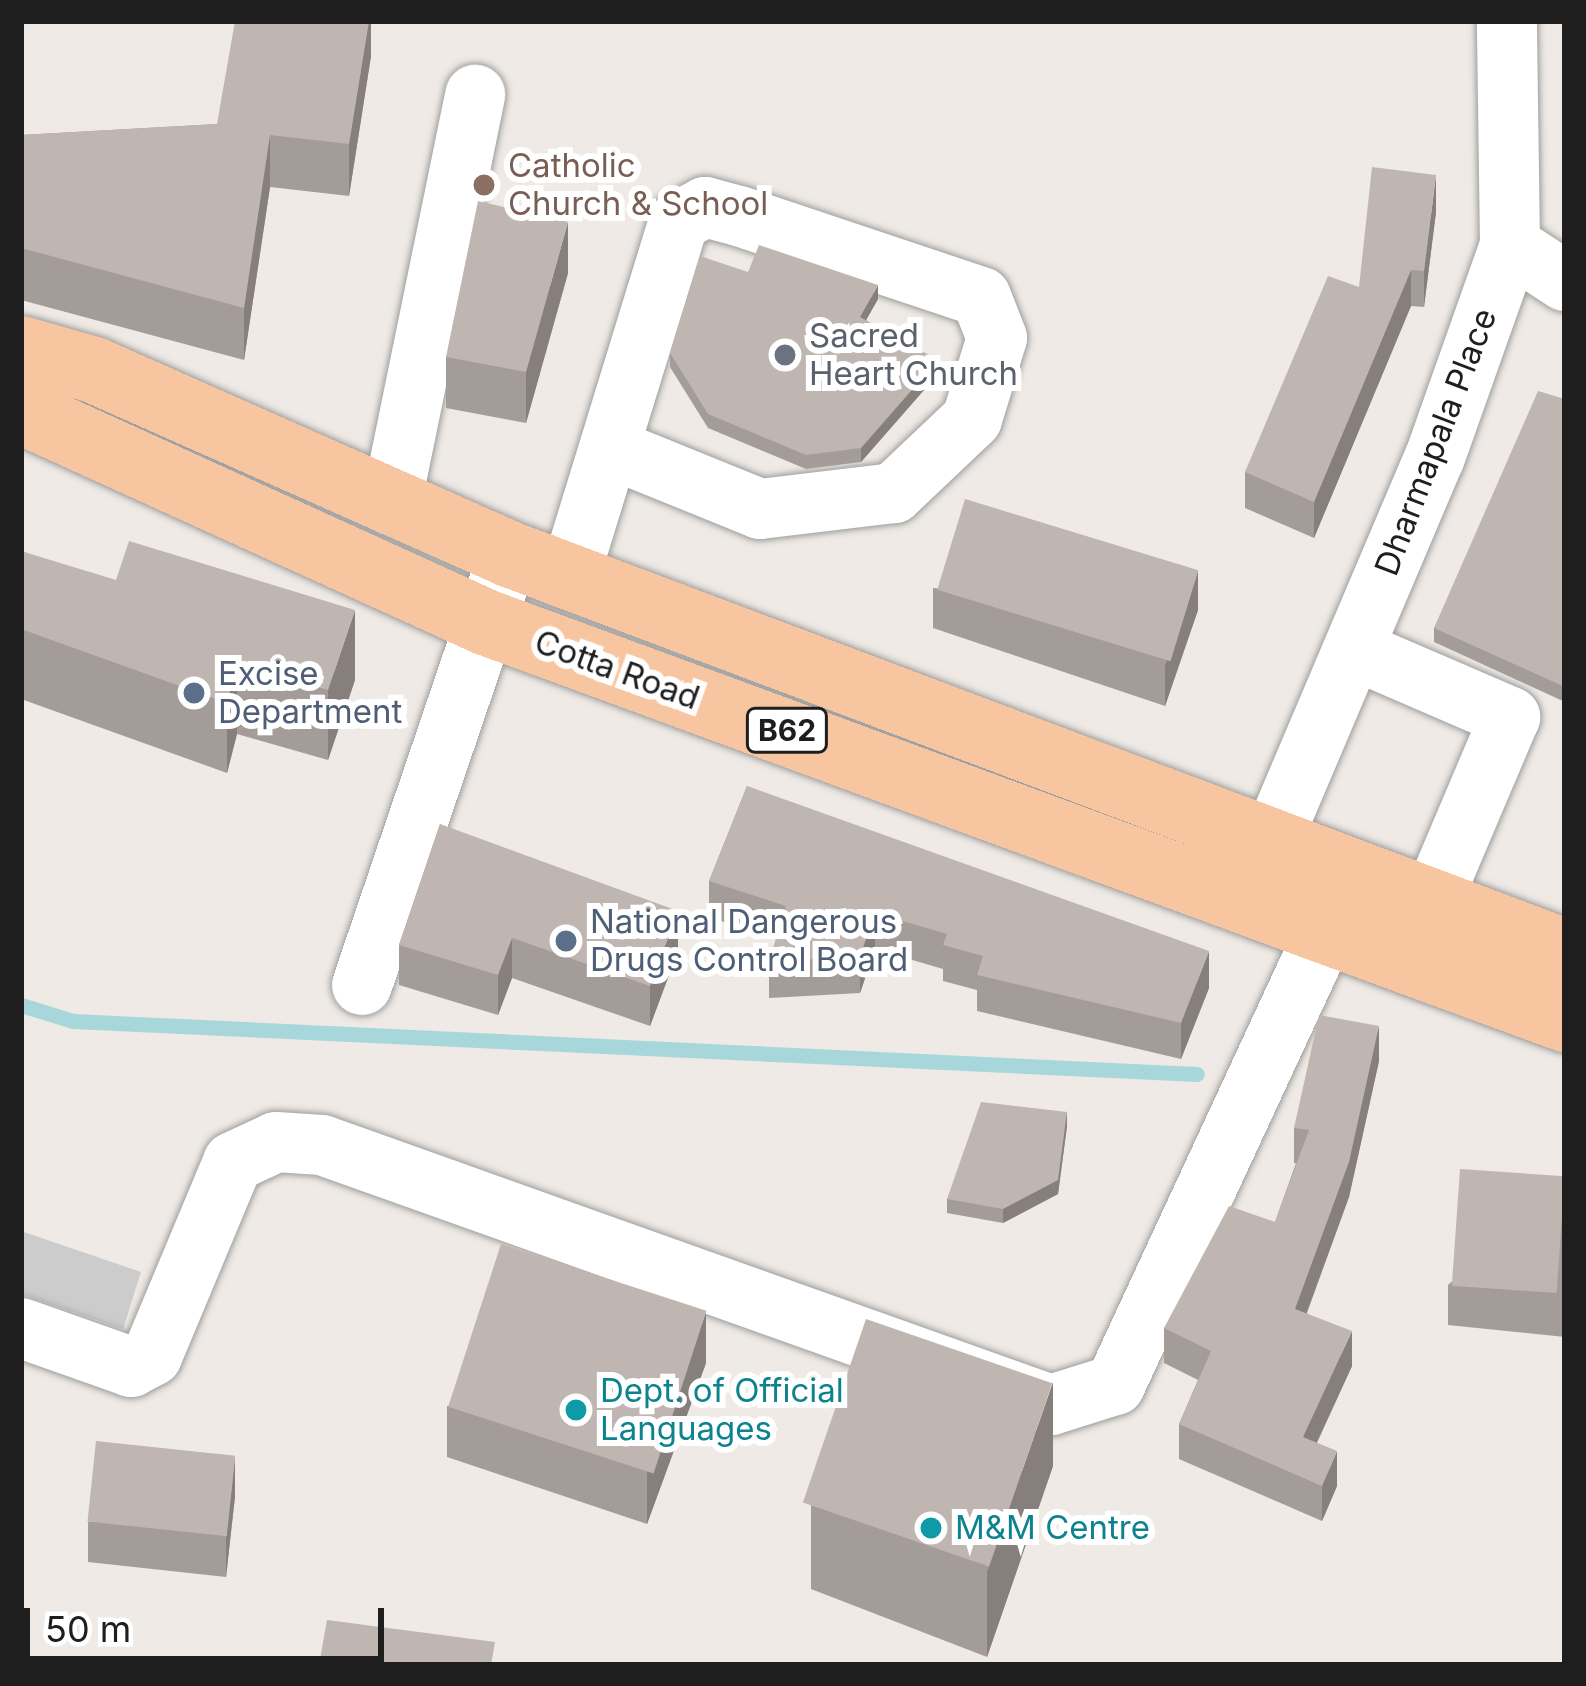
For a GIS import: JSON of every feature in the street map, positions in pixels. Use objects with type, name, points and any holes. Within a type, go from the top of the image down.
[{"type":"main road","name":"Cotta Road","points":[[21,349],[94,370],[391,506],[570,575],[1259,870],[1328,926],[1565,1019]]},
{"type":"main road","name":"Cotta Road","points":[[21,411],[485,622],[1259,870],[1432,903],[1565,952]]},
{"type":"street","name":"Dharmapala Place","points":[[1259,870],[1357,651],[1510,244],[1507,21]]},
{"type":"street","points":[[391,506],[475,94]]},
{"type":"street","points":[[570,575],[615,450],[679,221],[704,208],[739,216],[981,296],[997,338],[971,419],[894,493],[760,509],[615,450]]},
{"type":"street","points":[[1510,244],[1565,281]]},
{"type":"street","points":[[362,985],[509,554]]},
{"type":"street","points":[[1357,651],[1510,717],[1432,903]]},
{"type":"street","points":[[21,1328],[131,1367],[152,1356],[233,1162],[276,1142],[322,1145],[1051,1405],[1115,1385],[1328,926]]},
{"type":"shaded area","points":[[21,1231],[141,1272],[123,1329],[21,1294]]},
{"type":"building","points":[[235,21],[369,21],[349,144],[270,135],[244,308],[21,248],[21,135],[217,124]]},
{"type":"building","points":[[1372,167],[1436,175],[1424,271],[1411,270],[1314,502],[1245,472],[1328,276],[1359,287]]},
{"type":"building","points":[[478,201],[568,222],[526,372],[446,357]]},
{"type":"building","name":"Sacred Heart Church","points":[[759,245],[878,285],[860,317],[938,360],[861,448],[806,455],[708,414],[670,353],[700,256],[748,272]]},
{"type":"building","points":[[1538,391],[1565,399],[1565,687],[1434,628]]},
{"type":"building","points":[[965,499],[1198,570],[1171,661],[937,590]]},
{"type":"building","points":[[129,541],[355,610],[328,690],[237,664],[227,703],[21,629],[21,551],[116,580]]},
{"type":"building","points":[[747,786],[1209,951],[1181,1023],[977,975],[983,956],[943,945],[947,934],[875,913],[860,956],[769,962],[786,906],[709,881]]},
{"type":"building","points":[[440,824],[678,911],[650,986],[512,938],[498,975],[399,945]]},
{"type":"building","points":[[1319,1015],[1379,1026],[1349,1162],[1295,1309],[1352,1331],[1303,1437],[1337,1451],[1322,1486],[1179,1424],[1211,1351],[1164,1328],[1229,1206],[1275,1222],[1309,1130],[1294,1128]]},
{"type":"building","points":[[981,1102],[1067,1112],[1058,1180],[1003,1209],[947,1199]]},
{"type":"building","points":[[1460,1169],[1565,1176],[1557,1293],[1452,1286]]},
{"type":"building","name":"Dept. of Official Languages","points":[[501,1244],[706,1311],[654,1473],[448,1407]]},
{"type":"building","points":[[866,1319],[1052,1383],[989,1567],[803,1502]]},
{"type":"building","points":[[96,1441],[235,1456],[227,1536],[88,1522]]},
{"type":"building","points":[[327,1620],[495,1642],[491,1665],[319,1665]]},
{"type":"waterway","points":[[21,1005],[73,1021],[1197,1074]]},
{"type":"place","name":"Catholic Church & School","points":[[484,185]]},
{"type":"place","name":"Sacred Heart Church","points":[[785,355]]},
{"type":"place","name":"Excise Department","points":[[194,693]]},
{"type":"place","name":"National Dangerous Drugs Control Board","points":[[566,941]]},
{"type":"place","name":"Dept. of Official Languages","points":[[576,1410]]},
{"type":"place","name":"M&M Centre","points":[[931,1528]]}]
